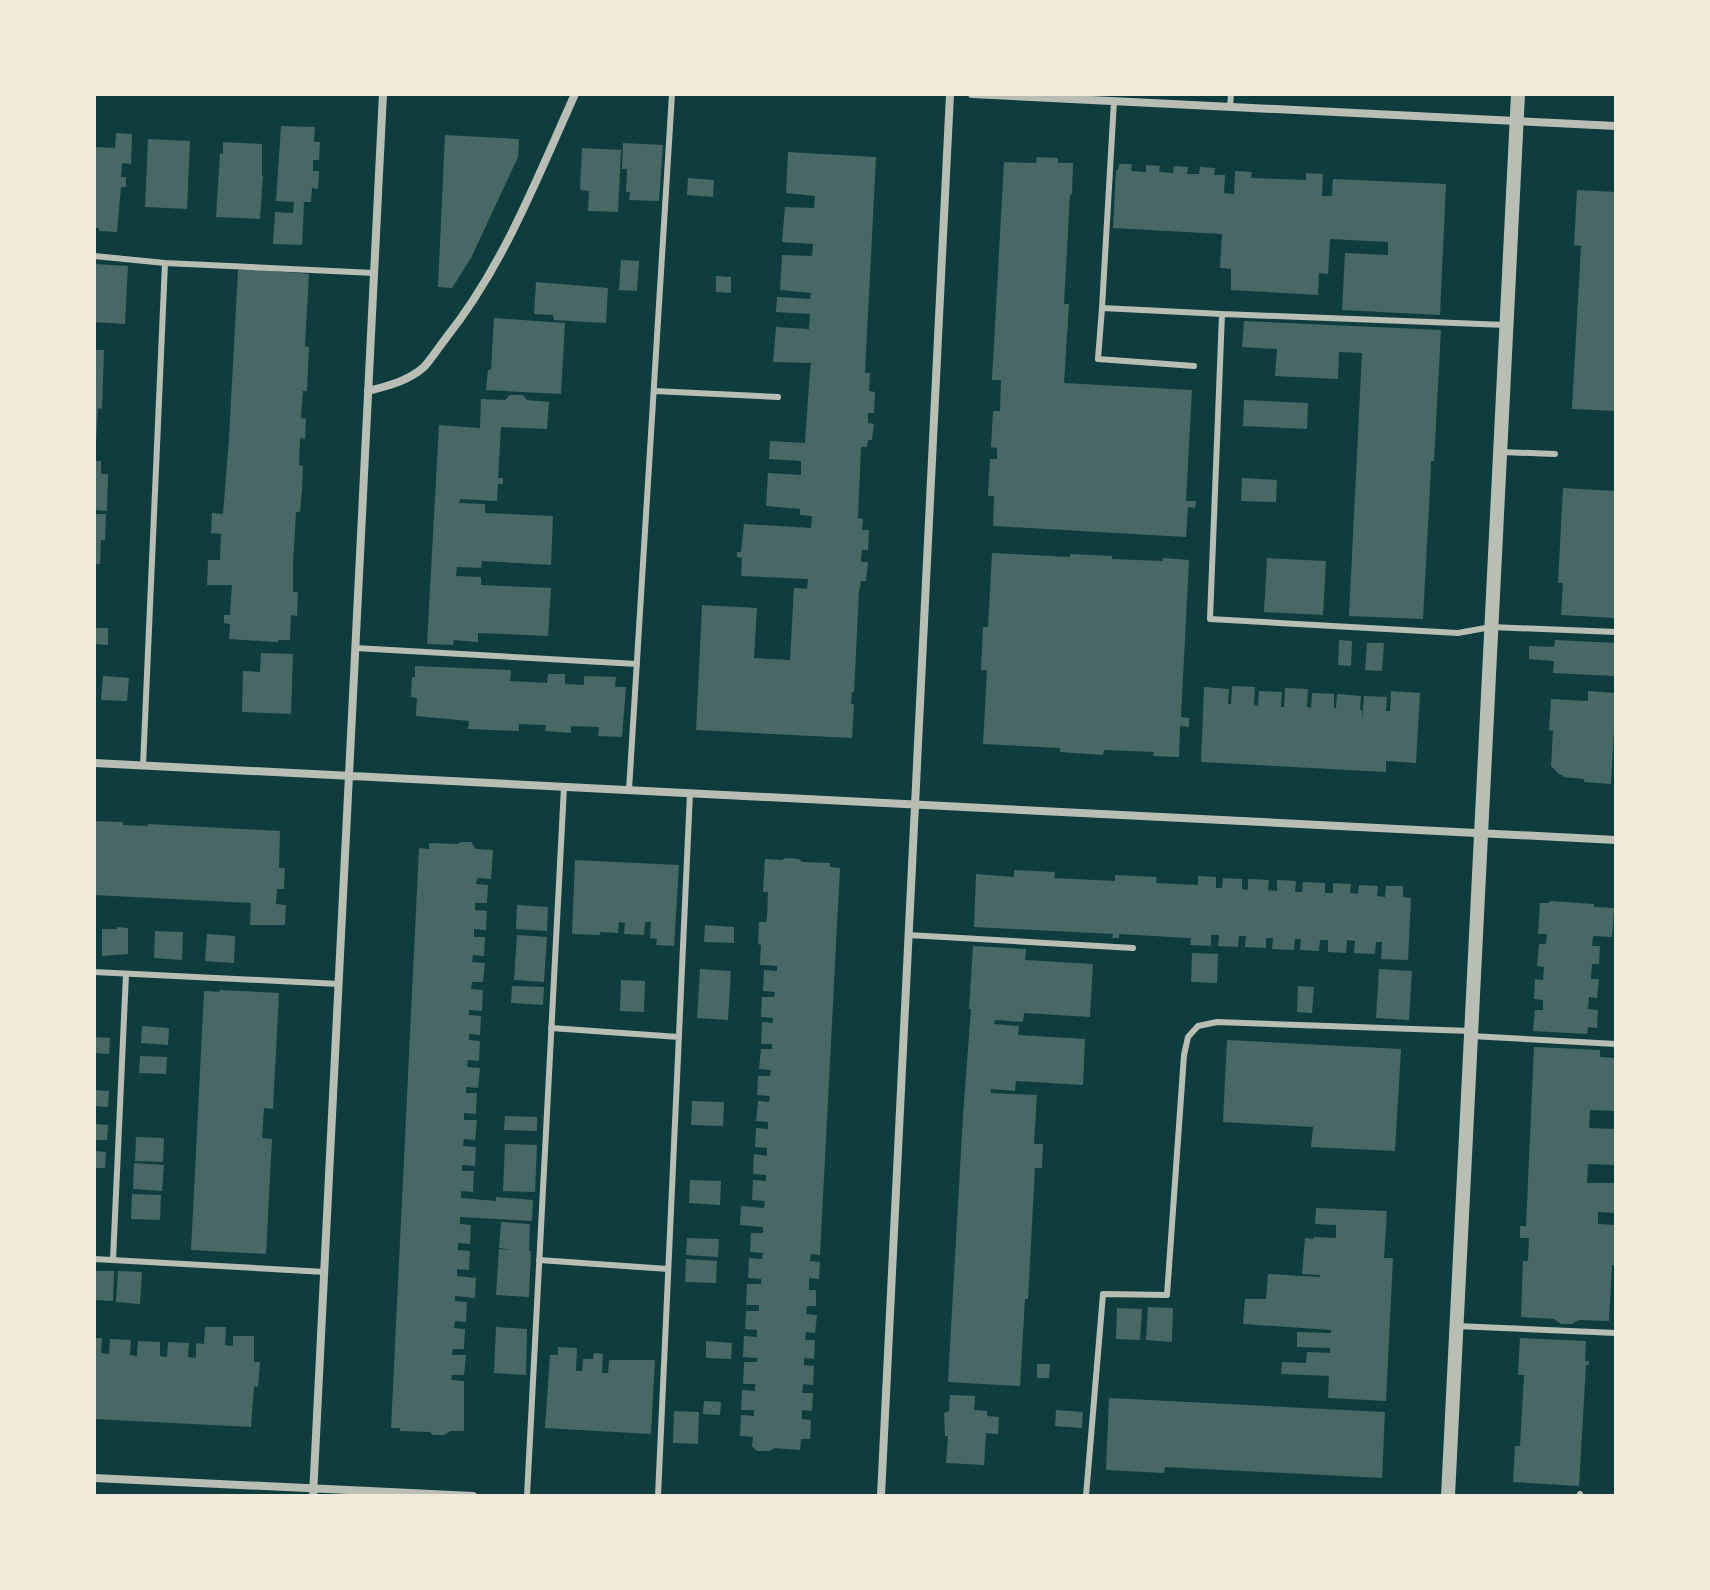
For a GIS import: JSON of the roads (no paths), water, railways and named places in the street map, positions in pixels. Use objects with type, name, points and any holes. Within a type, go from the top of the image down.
[{"type":"street","points":[[314,1492],[383,94]]},
{"type":"street","points":[[368,391],[400,383],[423,367],[462,318],[491,273],[518,220],[575,94]]},
{"type":"street","points":[[881,1496],[950,94]]},
{"type":"street","points":[[972,94],[1616,126]]},
{"type":"street","points":[[1448,1496],[1518,94]]},
{"type":"street","points":[[94,763],[1616,840]]},
{"type":"street","points":[[94,1478],[314,1492],[473,1496]]},
{"type":"lane","points":[[629,790],[672,94]]},
{"type":"lane","points":[[1230,107],[1231,94]]},
{"type":"lane","points":[[1114,101],[1098,359],[1194,366]]},
{"type":"lane","points":[[94,256],[165,263],[374,273]]},
{"type":"lane","points":[[143,766],[165,263]]},
{"type":"lane","points":[[1102,308],[1506,325]]},
{"type":"lane","points":[[1222,314],[1210,619],[1458,633],[1491,627],[1616,632]]},
{"type":"lane","points":[[654,391],[778,397]]},
{"type":"lane","points":[[1500,452],[1555,454]]},
{"type":"lane","points":[[355,648],[637,664]]},
{"type":"lane","points":[[527,1496],[564,787]]},
{"type":"lane","points":[[658,1496],[690,793]]},
{"type":"lane","points":[[908,935],[1133,948]]},
{"type":"lane","points":[[94,972],[339,984]]},
{"type":"lane","points":[[113,1260],[126,974]]},
{"type":"lane","points":[[1086,1496],[1103,1294],[1167,1295],[1181,1074],[1188,1037],[1198,1026],[1217,1022],[1616,1044]]},
{"type":"lane","points":[[551,1028],[679,1037]]},
{"type":"lane","points":[[94,1259],[325,1272]]},
{"type":"lane","points":[[539,1260],[668,1269]]},
{"type":"lane","points":[[1456,1326],[1616,1333]]}]
